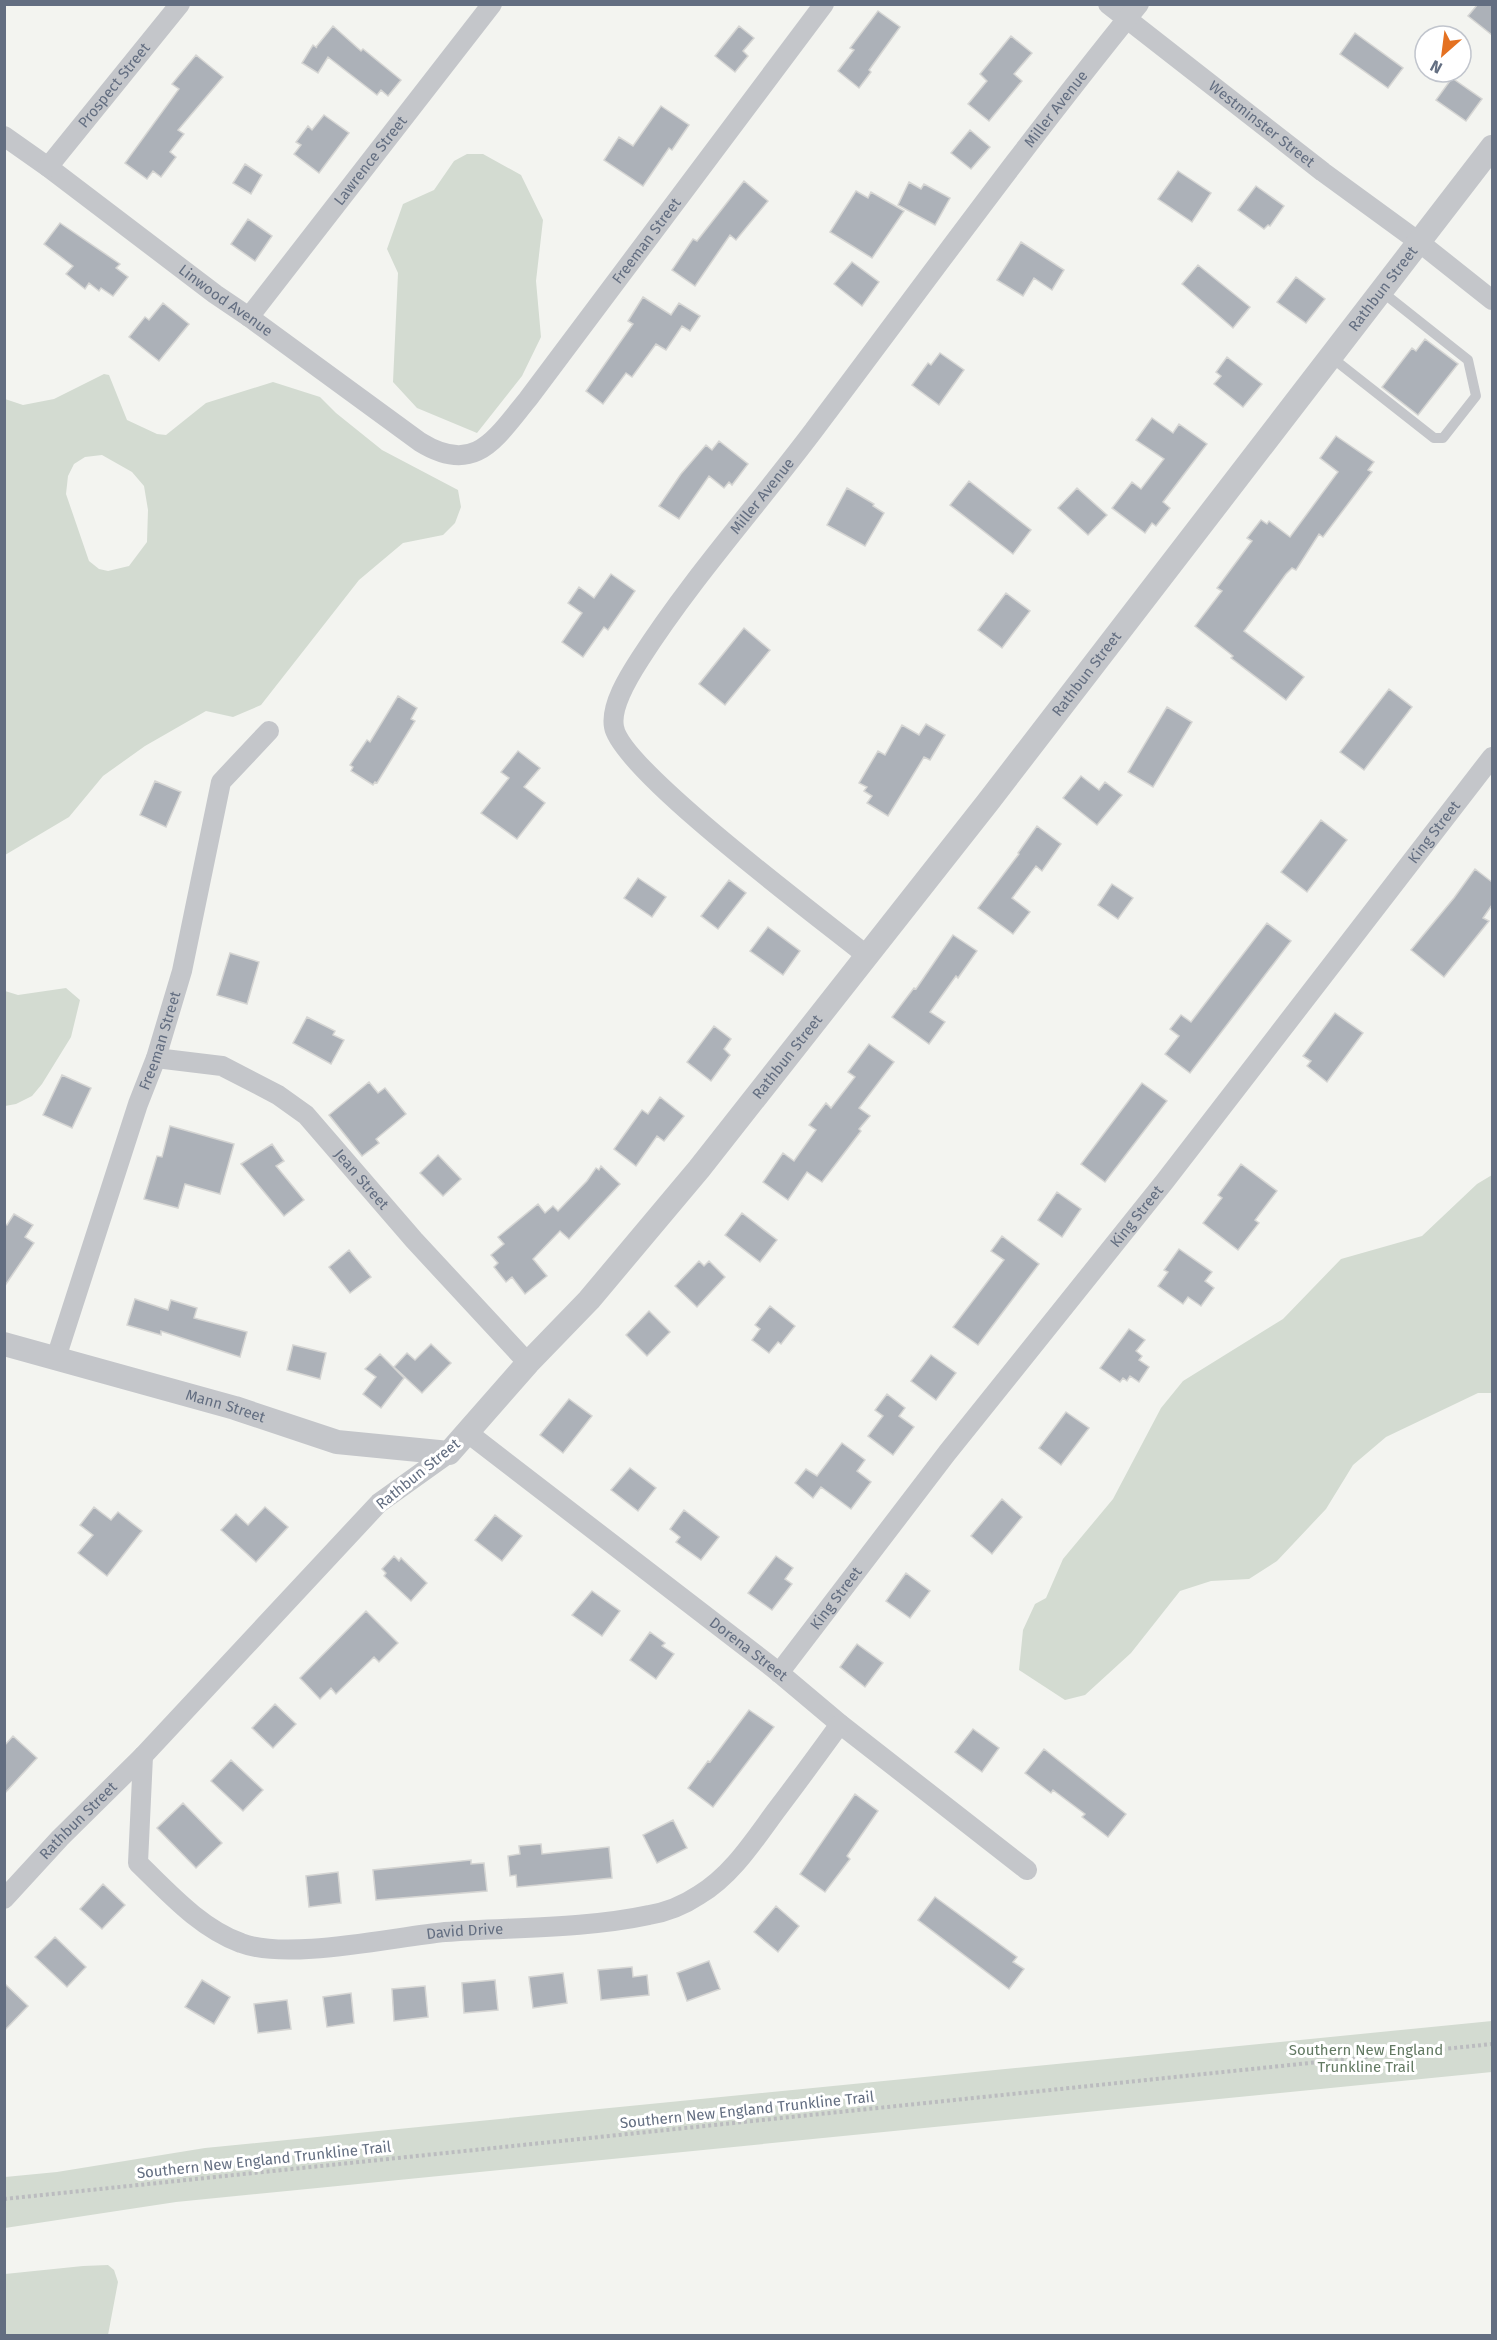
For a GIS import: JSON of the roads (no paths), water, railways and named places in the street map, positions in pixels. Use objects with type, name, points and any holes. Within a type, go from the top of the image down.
[{"type":"street","name":"Prospect Street","points":[[48,167],[180,4]]},
{"type":"street","name":"Lawrence Street","points":[[249,317],[492,4]]},
{"type":"street","name":"Freeman Street","points":[[453,456],[475,453],[486,448],[495,440],[824,4]]},
{"type":"street","name":"Westminster Street","points":[[1108,4],[1133,12],[1323,172],[1419,242],[1492,300]]},
{"type":"street","name":"Miller Avenue","points":[[866,955],[719,838],[640,765],[618,741],[613,725],[617,706],[639,661],[671,614],[737,526],[805,442],[992,191],[1133,12]]},
{"type":"street","name":"Linwood Avenue","points":[[4,136],[215,294],[420,442],[453,456]]},
{"type":"street","name":"Rathbun Street","points":[[4,1899],[60,1838],[142,1756],[379,1503],[449,1453],[528,1363],[589,1300],[699,1169],[988,802],[1492,147]]},
{"type":"street","name":"Freeman Street","points":[[56,1358],[138,1104],[156,1058],[182,971],[221,782],[268,731]]},
{"type":"street","name":"King Street","points":[[778,1672],[954,1444],[1165,1181],[1492,758]]},
{"type":"street","name":"Jean Street","points":[[156,1058],[222,1066],[278,1095],[306,1115],[414,1240],[528,1363]]},
{"type":"street","name":"Mann Street","points":[[4,1344],[235,1408],[337,1442],[449,1453]]},
{"type":"street","name":"Dorena Street","points":[[468,1433],[778,1672],[840,1724],[1027,1870]]},
{"type":"street","name":"David Drive","points":[[142,1756],[138,1863],[203,1922],[243,1944],[273,1949],[308,1948],[444,1933],[610,1921],[650,1915],[680,1906],[701,1894],[729,1872],[840,1724]]},
{"type":"lane","points":[[1331,357],[1434,438],[1443,438],[1476,396],[1468,360],[1381,290]]},
{"type":"park label","name":"Southern New England Trunkline Trail","points":[[1366,2058]]}]
